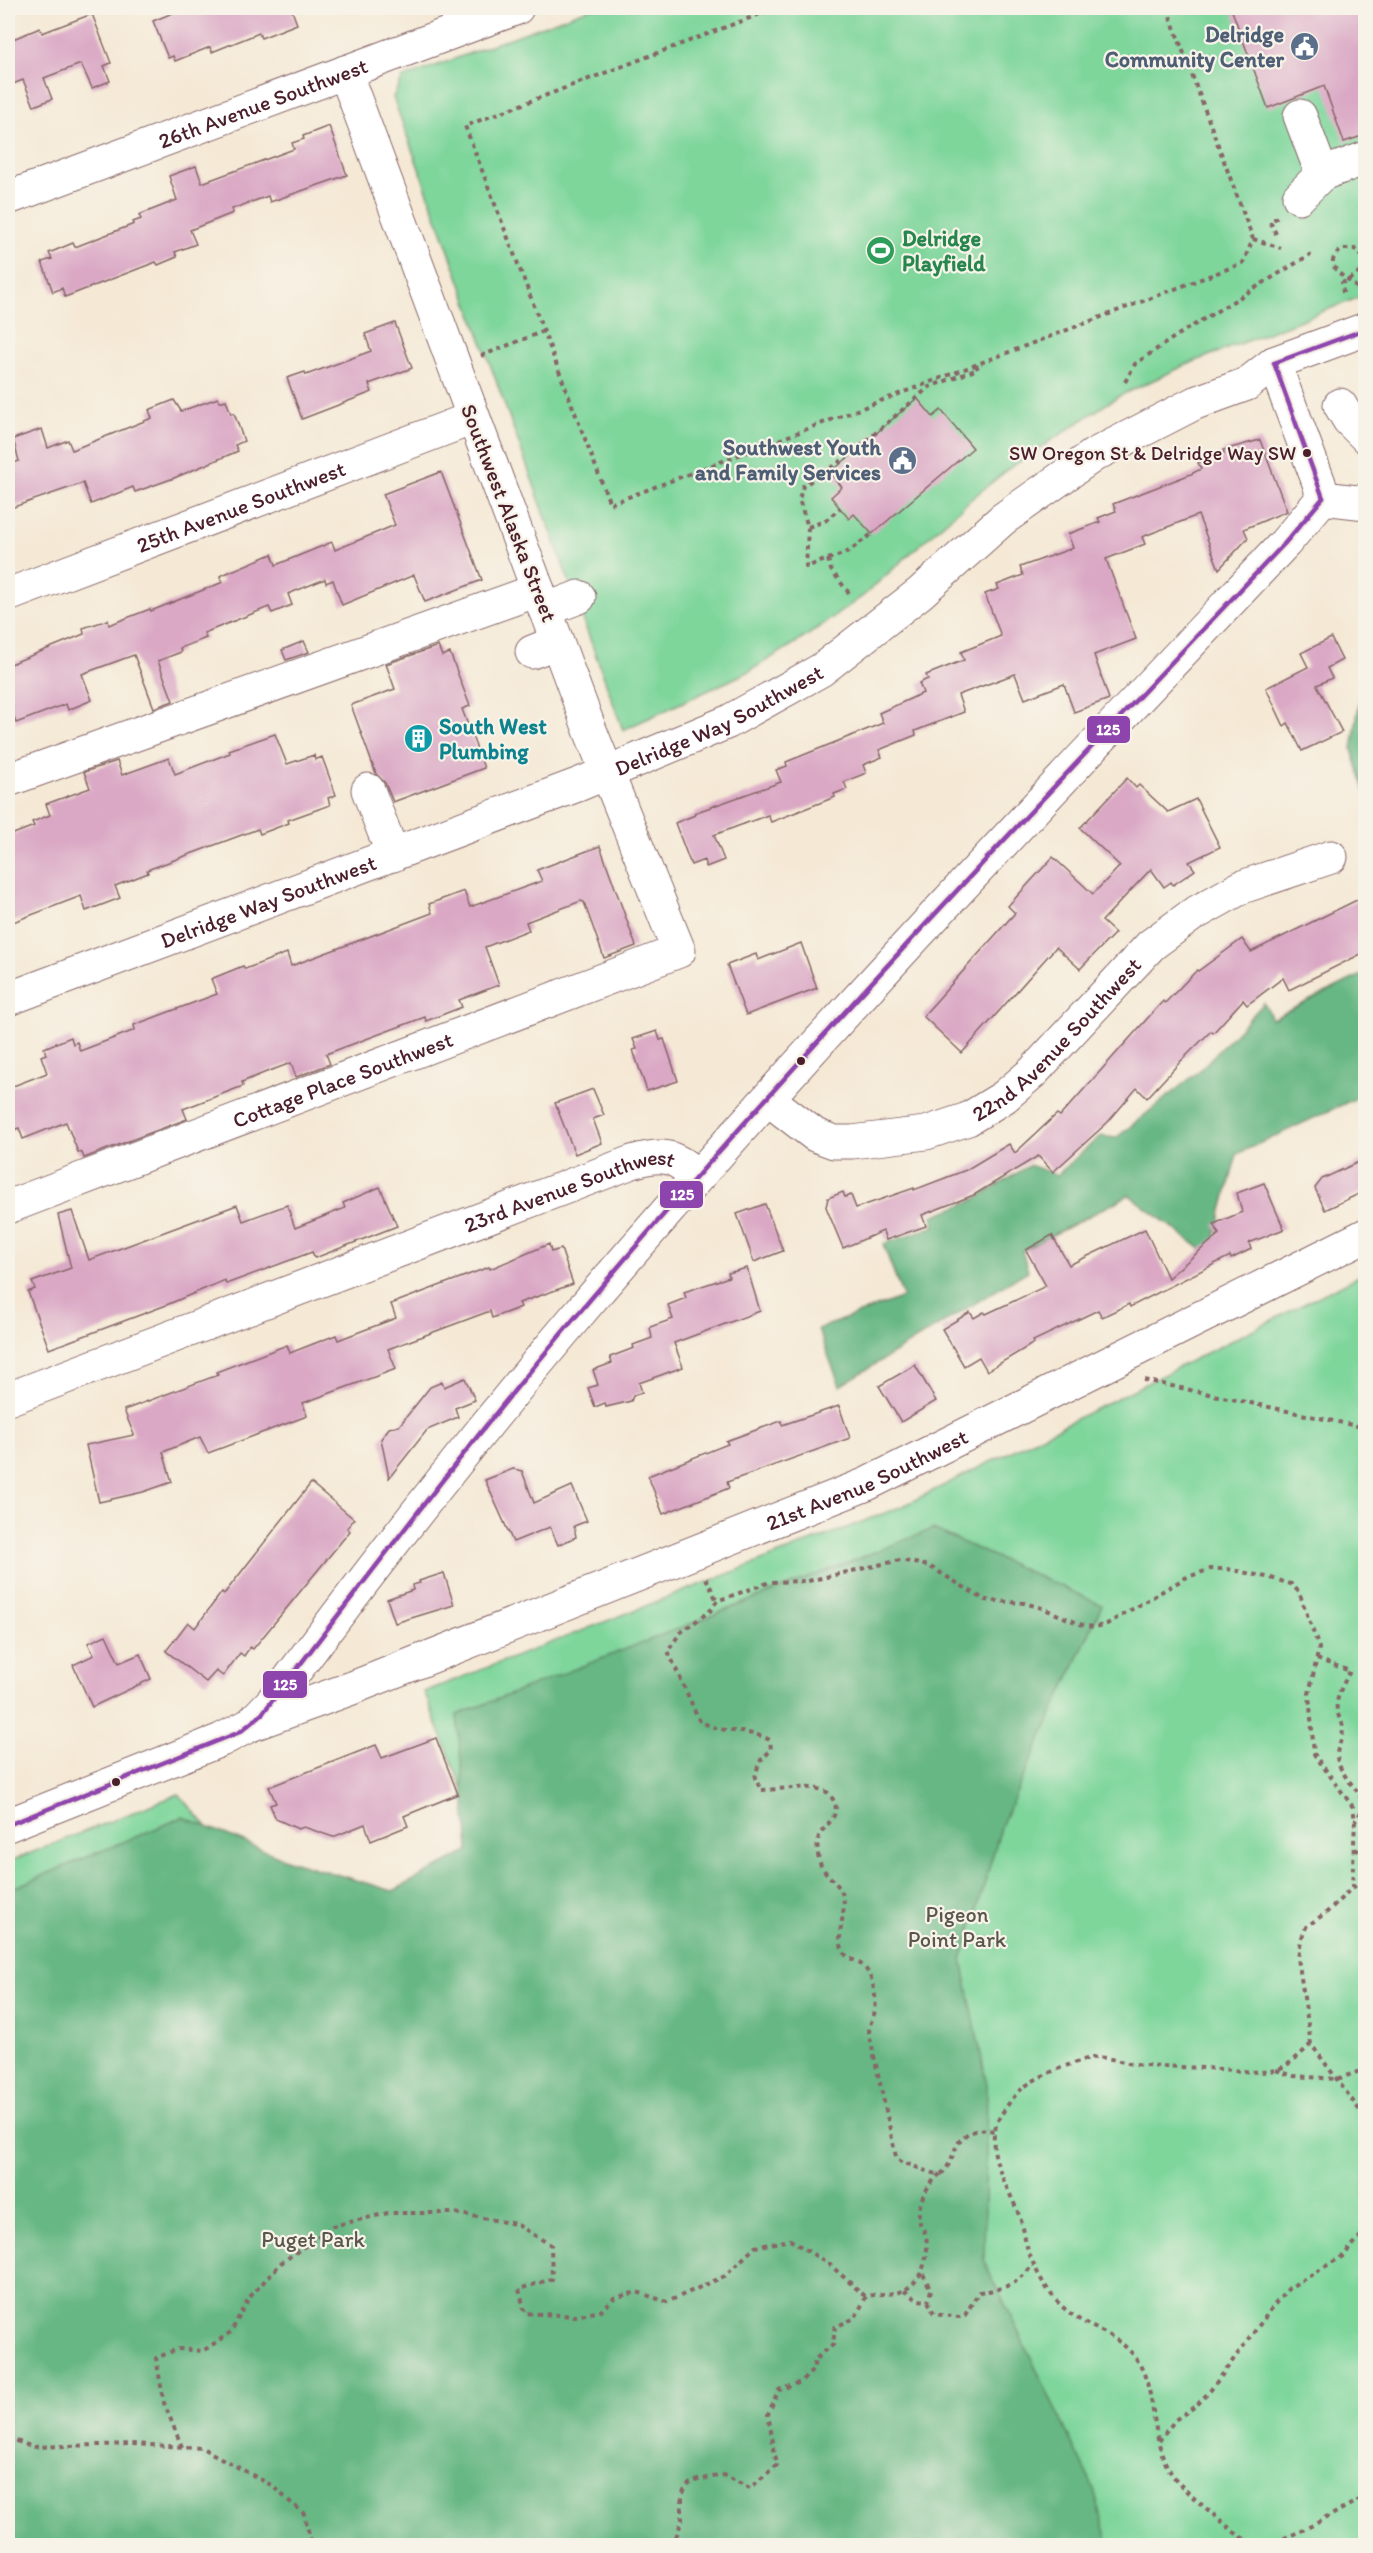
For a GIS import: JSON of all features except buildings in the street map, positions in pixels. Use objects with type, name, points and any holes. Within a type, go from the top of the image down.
[{"type":"street","name":"26th Avenue Southwest","points":[[8,198],[517,8]]},
{"type":"street","name":"Southwest Alaska Street","points":[[345,72],[541,600],[545,647],[609,773],[679,951]]},
{"type":"street","points":[[1300,116],[1322,174]]},
{"type":"street","points":[[1293,205],[1322,174],[1365,158]]},
{"type":"street","name":"Delridge Way Southwest","points":[[8,999],[609,773],[728,722],[821,670],[920,593],[1003,519],[1094,455],[1195,403],[1246,384],[1274,363],[1365,329]]},
{"type":"street","points":[[1274,363],[1323,498],[1365,503]]},
{"type":"street","points":[[1340,405],[1349,420],[1365,437]]},
{"type":"street","name":"25th Avenue Southwest","points":[[8,595],[473,418]]},
{"type":"street","name":"23rd Avenue Southwest","points":[[8,1399],[647,1157],[678,1160],[698,1176],[970,876],[1285,543],[1323,498]]},
{"type":"street","points":[[8,780],[541,600],[579,597]]},
{"type":"street","points":[[368,790],[393,855]]},
{"type":"street","name":"22nd Avenue Southwest","points":[[768,1099],[815,1135],[834,1142],[852,1142],[926,1132],[968,1119],[1004,1097],[1033,1072],[1151,945],[1192,915],[1242,887],[1331,857]]},
{"type":"street","name":"Cottage Place Southwest","points":[[8,1207],[679,951]]},
{"type":"street","points":[[250,1725],[262,1714],[470,1444],[573,1320],[698,1176]]},
{"type":"street","name":"21st Avenue Southwest","points":[[8,1825],[221,1740],[250,1725],[352,1688],[867,1484],[1365,1235]]},
{"type":"street","points":[[300,1665],[324,1682],[352,1688]]},
{"type":"path","points":[[776,8],[465,126],[610,504],[1243,263],[1254,239],[1167,8]]},
{"type":"path","points":[[1276,234],[1270,221],[1293,205]]},
{"type":"path","points":[[1254,239],[1281,248]]},
{"type":"path","points":[[1343,293],[1342,284],[1360,272],[1364,265],[1363,257],[1358,251],[1347,248],[1337,254],[1334,264],[1339,274],[1359,291],[1365,307]]},
{"type":"path","points":[[1125,381],[1135,364],[1159,347],[1311,254]]},
{"type":"path","points":[[478,357],[544,331]]},
{"type":"path","points":[[872,534],[846,553],[806,567],[808,527],[799,499],[803,486],[850,455],[929,387],[978,369],[976,365]]},
{"type":"path","points":[[808,527],[825,521],[840,508]]},
{"type":"path","points":[[828,559],[831,570],[849,593]]},
{"type":"path","points":[[1143,1379],[1365,1428]]},
{"type":"path","points":[[941,2174],[902,2163],[896,2157],[869,2032],[869,2024],[875,2010],[870,1978],[862,1965],[852,1960],[842,1950],[843,1897],[840,1888],[820,1864],[818,1853],[820,1833],[834,1819],[836,1810],[828,1794],[819,1788],[812,1787],[761,1790],[755,1778],[759,1762],[771,1750],[770,1740],[760,1735],[709,1727],[699,1720],[668,1651],[680,1633],[710,1611],[717,1601],[770,1582],[808,1581],[900,1560],[929,1566],[985,1600],[1024,1603],[1042,1608],[1067,1620],[1096,1627],[1107,1624],[1185,1578],[1211,1569],[1228,1569],[1291,1584],[1299,1592],[1317,1638],[1317,1659],[1309,1694],[1314,1754],[1353,1807],[1355,1849],[1352,1888]]},
{"type":"path","points":[[703,1574],[717,1601]]},
{"type":"path","points":[[1317,1659],[1350,1671],[1337,1699],[1337,1710],[1343,1728],[1336,1759],[1352,1785],[1360,1792],[1364,1808],[1355,1821]]},
{"type":"path","points":[[1355,1849],[1365,1856]]},
{"type":"path","points":[[1365,1879],[1306,1927],[1298,1958],[1311,2044],[1365,2119]]},
{"type":"path","points":[[1276,2070],[1298,2056],[1311,2044]]},
{"type":"path","points":[[1365,2068],[1336,2079],[1293,2076],[1276,2070],[1240,2071],[1132,2064],[1093,2058],[1041,2077],[1022,2088],[1001,2115],[994,2132],[996,2157],[1003,2181],[1022,2221],[1026,2244],[1033,2264],[1064,2309],[1082,2322],[1120,2340],[1134,2356],[1143,2370],[1158,2441],[1167,2466],[1181,2487],[1255,2544],[1276,2541],[1292,2535],[1365,2496]]},
{"type":"path","points":[[994,2132],[982,2129],[966,2134],[956,2145],[947,2169],[930,2184],[919,2209],[920,2223],[926,2236],[922,2274],[931,2290],[928,2301],[934,2314],[959,2317],[965,2315],[979,2292],[1000,2290],[1008,2286],[1021,2278],[1033,2264]]},
{"type":"path","points":[[182,2447],[164,2403],[156,2358],[178,2349],[203,2351],[231,2332],[248,2299],[281,2263],[333,2226],[388,2213],[455,2212],[516,2224],[550,2245],[552,2279],[519,2289],[525,2313],[575,2316],[601,2312],[614,2298],[637,2292],[667,2302],[724,2276],[755,2247],[790,2240],[829,2264],[866,2297]]},
{"type":"path","points":[[1158,2441],[1175,2420],[1197,2405],[1210,2391],[1289,2288],[1343,2256],[1365,2230]]},
{"type":"path","points":[[675,2546],[682,2520],[682,2494],[689,2484],[723,2475],[750,2488],[777,2465],[768,2414],[779,2390],[801,2382],[813,2370],[815,2360],[824,2350],[834,2345],[835,2327],[855,2318],[866,2297],[875,2293],[888,2294],[904,2291],[922,2274]]},
{"type":"path","points":[[904,2291],[918,2300],[928,2301]]},
{"type":"path","points":[[8,2438],[33,2447],[121,2445],[202,2448],[271,2485],[304,2514],[312,2546]]},
{"type":"green space","name":"Delridge Playfield","points":[[591,8],[1365,8],[1365,295],[1188,364],[1117,397],[1011,467],[970,500],[863,596],[805,637],[748,672],[623,730],[393,97],[403,78]]},
{"type":"green space","points":[[1365,665],[1365,792],[1352,749]]},
{"type":"green space","points":[[1365,973],[1365,1094],[1237,1154],[1210,1256],[1129,1195],[1022,1251],[1028,1271],[840,1386],[818,1329],[903,1297],[883,1244],[935,1226],[932,1216],[972,1201],[1030,1165],[1057,1175],[1100,1136],[1116,1138],[1198,1072],[1264,1003],[1272,1019]]},
{"type":"green space","name":"Pigeon Point Park","points":[[1365,1273],[1365,2545],[8,2546],[8,1862],[179,1794],[229,1852],[275,1870],[514,1917],[424,1692],[903,1506]]},
{"type":"green space","name":"Puget Park","points":[[933,1529],[1102,1605],[1002,1824],[962,1960],[987,2085],[984,2261],[1094,2489],[1109,2545],[8,2545],[8,1890],[183,1817],[288,1860],[393,1891],[469,1851],[457,1715]]},
{"type":"transit line","name":"125","points":[[1274,363],[1366,329]]},
{"type":"transit line","name":"125","points":[[1274,363],[1323,498]]},
{"type":"transit line","name":"125","points":[[8,1825],[240,1732],[262,1714],[492,1418],[658,1221],[923,927],[1285,543],[1323,498]]},
{"type":"place","name":"Delridge Community Center","points":[[1305,47]]},
{"type":"place","name":"Delridge Playfield","points":[[881,251]]},
{"type":"place","name":"SW Oregon St & Delridge Way SW","points":[[1307,453]]},
{"type":"place","name":"Southwest Youth and Family Services","points":[[902,460]]},
{"type":"place","name":"South West Plumbing","points":[[418,739]]}]
